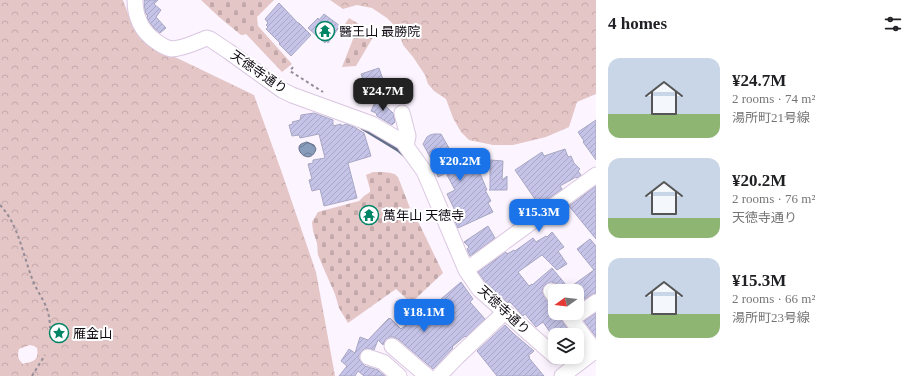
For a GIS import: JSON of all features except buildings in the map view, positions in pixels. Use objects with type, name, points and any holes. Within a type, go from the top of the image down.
[{"type":"street","name":"天徳寺通り","points":[[135,0],[137,16],[142,27],[149,37],[159,44],[171,49],[183,47],[207,38],[210,39],[282,90],[292,95],[367,117],[403,142],[424,171],[466,270],[479,289],[548,351]]},
{"type":"street","points":[[402,113],[408,136],[406,146]]},
{"type":"street","points":[[466,270],[596,175]]},
{"type":"street","points":[[584,308],[596,302]]},
{"type":"street","points":[[439,376],[505,312]]},
{"type":"street","points":[[569,374],[596,350],[573,320]]},
{"type":"street","points":[[392,346],[427,376]]},
{"type":"street","points":[[368,357],[383,362],[399,376]]},
{"type":"street","name":"天徳寺通り","points":[[561,364],[569,374]]},
{"type":"path","points":[[293,67],[290,71],[326,94]]},
{"type":"path","points":[[393,80],[402,113]]},
{"type":"path","points":[[0,205],[6,211],[14,226],[33,282],[48,310],[50,328]]},
{"type":"path","points":[[32,376],[45,355]]},
{"type":"green space","points":[[0,0],[123,0],[133,27],[153,49],[177,58],[254,95],[316,272],[335,376],[0,376]],"holes":[[[30,345],[37,348],[37,356],[35,360],[23,364],[18,357],[19,349]]]},
{"type":"green space","points":[[201,0],[274,0],[257,17],[258,26],[292,64],[282,72],[246,34],[241,35]]},
{"type":"green space","points":[[330,0],[596,0],[596,94],[577,102],[569,127],[546,137],[513,145],[493,145],[469,140],[461,132],[453,118],[446,99],[434,91],[428,84],[425,75],[403,45],[397,28],[387,18],[372,8],[357,5],[343,9]]},
{"type":"green space","points":[[349,18],[375,34],[356,66],[342,67],[355,34],[343,27]]},
{"type":"green space","points":[[373,172],[390,173],[398,177],[410,208],[407,209],[410,216],[415,215],[443,273],[411,303],[396,289],[348,323],[339,308],[335,294],[318,255],[312,222],[318,212],[359,201],[370,192],[366,175]]},
{"type":"water","points":[[307,142],[314,145],[316,149],[314,154],[307,157],[301,153],[299,147],[301,144]]},
{"type":"waterway","points":[[362,128],[398,150],[405,156]]},
{"type":"place","name":"醫王山 最勝院","points":[[325,31]]},
{"type":"place","name":"萬年山 天徳寺","points":[[369,215]]},
{"type":"place","name":"雁金山","points":[[59,333]]}]
